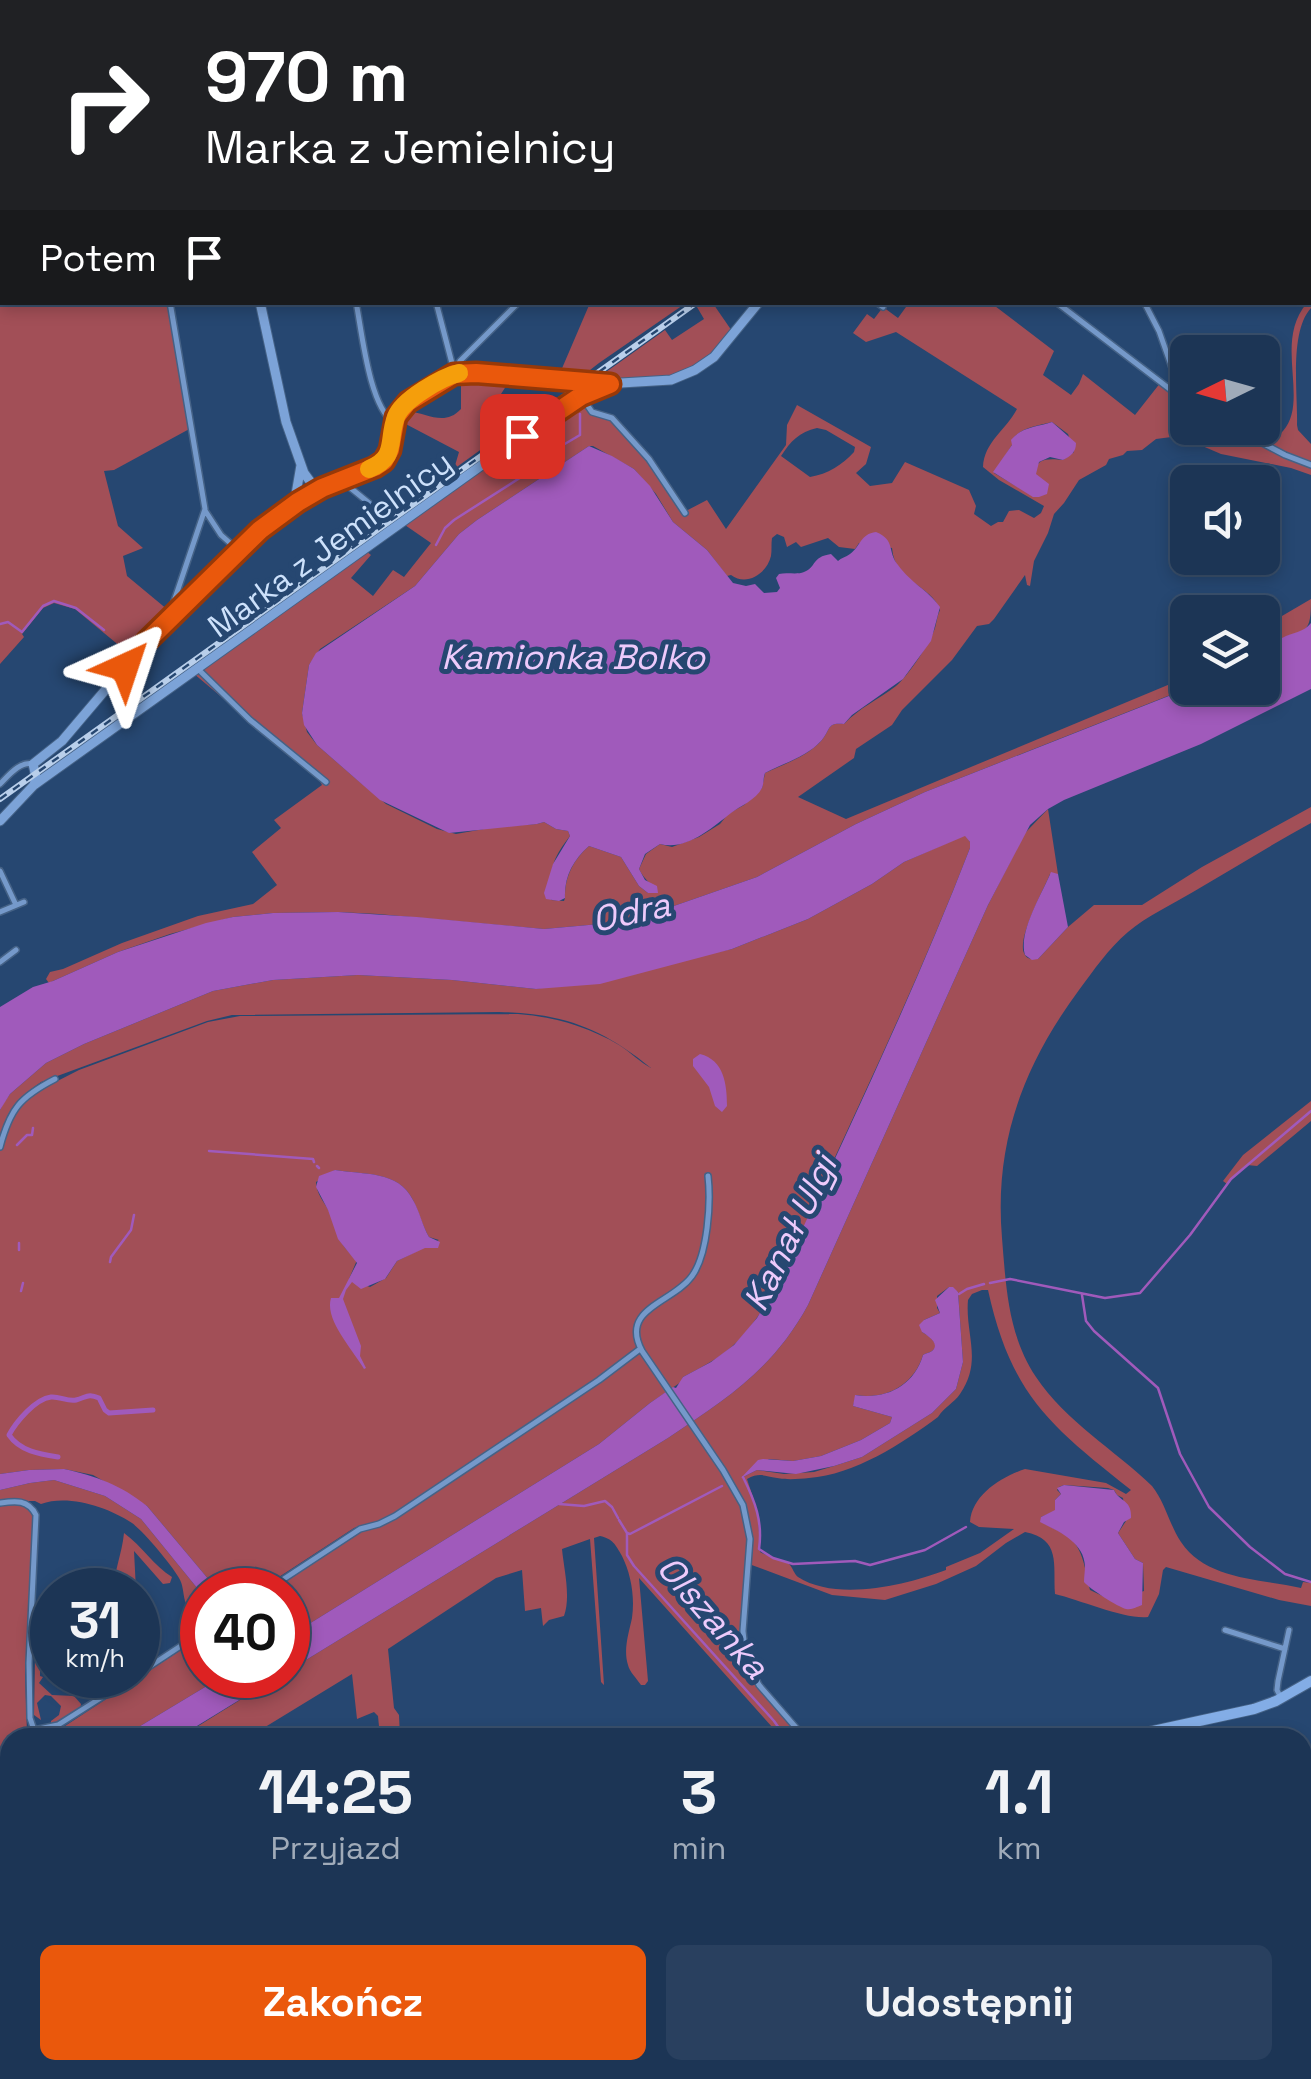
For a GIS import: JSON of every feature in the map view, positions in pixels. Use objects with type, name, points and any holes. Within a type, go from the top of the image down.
[{"type":"main road","points":[[1169,1728],[1244,1712],[1311,1681]]},
{"type":"street","points":[[171,305],[205,509],[221,535],[239,551]]},
{"type":"street","points":[[261,305],[279,398],[301,464],[310,482],[322,488]]},
{"type":"street","points":[[357,305],[375,390],[383,411],[394,422]]},
{"type":"street","points":[[437,305],[454,374]]},
{"type":"street","points":[[0,784],[20,766],[33,764],[72,731],[146,642],[260,530],[322,488],[384,461],[398,412],[454,374],[460,361],[516,305]]},
{"type":"street","points":[[454,374],[610,384],[667,380],[694,370],[718,353],[756,305]]},
{"type":"street","points":[[1060,305],[1170,390]]},
{"type":"street","points":[[1146,305],[1170,363]]},
{"type":"street","name":"Marka z Jemielnicy","points":[[0,821],[34,785],[581,396],[610,384]]},
{"type":"street","points":[[581,396],[592,412],[612,418],[649,459],[684,513]]},
{"type":"street","points":[[1266,445],[1311,465]]},
{"type":"street","points":[[298,502],[301,464]]},
{"type":"street","points":[[342,481],[374,508]]},
{"type":"street","points":[[164,624],[205,509]]},
{"type":"street","points":[[198,669],[250,720],[326,782]]},
{"type":"street","points":[[33,764],[34,785]]},
{"type":"street","points":[[0,871],[20,904],[0,912]]},
{"type":"street","points":[[0,962],[16,950]]},
{"type":"street","points":[[0,1146],[7,1121],[18,1105],[55,1080]]},
{"type":"street","points":[[708,1176],[700,1262],[683,1286],[641,1316],[636,1331],[641,1350],[740,1497],[749,1525],[750,1546],[743,1631],[746,1659],[759,1686],[796,1728]]},
{"type":"street","points":[[301,1568],[360,1529],[395,1516],[641,1350]]},
{"type":"street","points":[[0,1503],[20,1501],[28,1504],[36,1515],[29,1663],[31,1728]]},
{"type":"street","points":[[1225,1630],[1285,1649]]},
{"type":"street","points":[[1281,1698],[1278,1690],[1289,1630]]},
{"type":"street","points":[[49,1728],[102,1698]]},
{"type":"shaded area","points":[[0,305],[170,305],[193,427],[114,470],[104,471],[118,526],[143,548],[123,556],[127,576],[174,615],[133,657],[75,609],[54,603],[43,608],[0,664]]},
{"type":"shaded area","points":[[589,305],[683,305],[576,381],[557,380]]},
{"type":"shaded area","points":[[700,305],[714,305],[734,334],[718,353],[671,380],[610,384],[581,397],[593,412],[612,418],[649,459],[684,512],[707,500],[726,529],[786,445],[787,425],[797,405],[871,447],[866,464],[856,473],[870,486],[892,483],[905,462],[969,490],[976,506],[974,514],[991,526],[1003,522],[1009,511],[1019,510],[1034,518],[1041,513],[1044,506],[983,467],[991,443],[1017,409],[896,332],[866,342],[853,333],[867,314],[874,319],[883,307],[898,318],[906,307],[904,305],[994,305],[1054,351],[1043,375],[1071,395],[1083,374],[1135,415],[1161,382],[1170,389],[1170,437],[1109,459],[1106,465],[1079,480],[1054,514],[1034,561],[1030,586],[1025,575],[994,619],[977,626],[952,660],[892,725],[856,749],[854,758],[798,797],[846,819],[1170,684],[1170,695],[925,792],[757,877],[622,922],[544,929],[378,914],[273,913],[233,917],[170,934],[49,983],[46,979],[50,972],[122,943],[198,916],[253,904],[277,885],[252,852],[281,828],[274,820],[322,785],[193,673],[84,750],[81,746],[665,330],[672,340],[704,319],[697,307]],"holes":[[[1052,422],[1068,434],[1074,452],[1063,460],[1040,462],[1035,471],[1033,496],[994,473],[1012,440],[1025,430]],[[817,428],[855,447],[834,468],[810,477],[781,456],[796,438]],[[593,446],[634,469],[673,522],[707,550],[727,576],[750,579],[761,573],[769,562],[772,538],[777,534],[784,537],[787,547],[796,542],[801,547],[828,538],[839,547],[855,549],[859,543],[892,548],[899,569],[929,594],[940,610],[926,646],[896,686],[844,724],[831,726],[809,751],[765,773],[762,788],[720,824],[699,837],[672,847],[660,844],[646,854],[639,869],[657,893],[648,893],[639,886],[621,857],[589,846],[571,869],[564,901],[551,900],[553,866],[570,836],[568,831],[544,822],[456,834],[437,829],[386,804],[355,778],[317,745],[307,732],[302,713],[309,665],[320,649],[415,586],[459,534],[477,520]],[[402,523],[431,543],[404,577],[393,570],[373,596],[351,578],[371,555],[366,551]]]},
{"type":"shaded area","points":[[1306,305],[1311,305],[1297,347],[1296,380],[1297,425],[1311,444],[1311,475],[1221,454],[1200,445],[1280,445],[1280,434],[1290,418],[1293,403],[1293,335],[1297,318]]},
{"type":"shaded area","points":[[465,376],[510,380],[501,394],[530,414],[454,469],[459,452],[400,421],[407,411],[442,418],[455,414],[461,409],[461,379]]},
{"type":"shaded area","points":[[1311,599],[1308,625],[1295,635],[1280,640],[1280,617]]},
{"type":"shaded area","points":[[1311,807],[1311,823],[1151,916],[1128,932],[1102,960],[1059,1019],[1028,1077],[1008,1138],[1001,1203],[1007,1292],[1014,1327],[1027,1361],[1048,1393],[1152,1486],[1192,1555],[1235,1576],[1301,1588],[1303,1582],[1311,1583],[1311,1606],[1166,1567],[1148,1617],[1116,1613],[1055,1594],[1050,1547],[1037,1535],[1025,1532],[976,1566],[885,1600],[832,1595],[749,1564],[744,1645],[754,1677],[797,1728],[773,1728],[639,1578],[648,1681],[641,1685],[627,1659],[633,1610],[630,1578],[615,1545],[600,1536],[594,1538],[604,1685],[590,1539],[562,1549],[567,1592],[564,1616],[543,1626],[541,1608],[525,1611],[522,1570],[496,1578],[388,1649],[400,1728],[379,1728],[374,1712],[357,1719],[352,1674],[264,1728],[195,1728],[243,1698],[310,1698],[310,1658],[668,1438],[764,1365],[808,1305],[988,905],[1025,833],[1048,809],[1058,874],[1050,874],[1028,925],[1025,955],[1038,959],[1094,905],[1142,905]],"holes":[[[949,1287],[958,1292],[963,1362],[956,1389],[932,1413],[862,1457],[814,1472],[784,1474],[757,1470],[743,1477],[769,1459],[793,1461],[821,1456],[890,1423],[892,1417],[853,1406],[856,1395],[888,1392],[913,1375],[923,1355],[935,1348],[933,1340],[922,1332],[924,1320],[940,1313],[937,1296]],[[988,1290],[997,1326],[1022,1383],[1056,1426],[1131,1490],[1126,1494],[1106,1483],[1025,1469],[1016,1472],[982,1495],[970,1522],[979,1527],[1014,1529],[946,1570],[892,1585],[832,1589],[798,1577],[789,1564],[760,1552],[758,1513],[747,1479],[759,1475],[805,1478],[843,1471],[894,1447],[938,1417],[960,1394],[971,1370],[968,1300],[972,1294]],[[1059,1487],[1108,1488],[1123,1498],[1126,1521],[1118,1533],[1135,1559],[1143,1563],[1144,1591],[1113,1601],[1090,1590],[1077,1547],[1041,1517],[1055,1511],[1055,1500],[1061,1494]]]},
{"type":"shaded area","points":[[965,835],[970,842],[920,970],[792,1255],[759,1315],[731,1347],[683,1377],[599,1444],[310,1623],[310,1568],[305,1568],[376,1524],[354,1528],[293,1568],[199,1568],[147,1506],[93,1475],[64,1469],[0,1474],[0,1151],[8,1121],[30,1095],[79,1070],[208,1022],[240,1016],[518,1014],[570,1024],[615,1043],[580,1025],[522,1013],[232,1015],[207,1021],[41,1082],[13,1107],[0,1142],[3,1104],[46,1063],[213,991],[273,980],[358,975],[536,989],[732,949],[808,919],[904,862]],"holes":[[[335,1170],[389,1179],[406,1190],[429,1237],[439,1240],[397,1261],[386,1278],[370,1287],[349,1279],[357,1260],[341,1242],[316,1182]]]},
{"type":"shaded area","points":[[1311,1101],[1311,1121],[1257,1166],[1247,1165],[1227,1184],[1223,1181],[1243,1155]]},
{"type":"shaded area","points":[[54,1480],[105,1496],[141,1519],[181,1568],[180,1581],[150,1541],[132,1523],[111,1512],[63,1500],[41,1504],[25,1501],[34,1523],[25,1675],[27,1728],[0,1728],[0,1490]]},
{"type":"shaded area","points":[[124,1533],[172,1577],[170,1583],[163,1584],[160,1568],[149,1568],[134,1551],[135,1568],[117,1568]]},
{"type":"shaded area","points":[[180,1650],[180,1698],[187,1698],[137,1728],[62,1728],[108,1698],[160,1698],[160,1664]]},
{"type":"shaded area","points":[[34,1698],[42,1698],[37,1703],[41,1720],[34,1715]]},
{"type":"shaded area","points":[[53,1698],[76,1698],[81,1704],[80,1710],[51,1724],[59,1715],[61,1706]]},
{"type":"water","points":[[1052,422],[1076,443],[1075,449],[1063,460],[1050,457],[1039,462],[1036,474],[1049,484],[1047,494],[1033,497],[993,472],[1015,436]]},
{"type":"water","name":"Kamionka Bolko","points":[[589,446],[634,469],[673,522],[707,550],[733,583],[755,584],[764,593],[777,592],[779,574],[804,572],[820,557],[831,554],[838,561],[854,551],[867,535],[876,532],[889,543],[903,572],[940,607],[931,641],[903,679],[844,724],[831,726],[809,751],[765,773],[756,796],[707,831],[679,844],[660,844],[645,854],[639,869],[645,880],[657,886],[658,893],[648,893],[639,886],[621,857],[589,846],[571,869],[565,898],[559,901],[546,899],[544,893],[553,864],[570,836],[568,831],[544,822],[449,833],[380,800],[317,745],[304,725],[302,713],[309,665],[316,653],[415,586],[459,534],[477,520]]},
{"type":"water","points":[[1311,623],[1311,689],[1280,704],[1280,640]]},
{"type":"water","points":[[1170,695],[1170,705],[1279,705],[1201,744],[1064,800],[1030,825],[988,905],[808,1305],[764,1365],[668,1438],[310,1658],[310,1623],[599,1444],[650,1403],[676,1388],[683,1377],[734,1345],[757,1318],[777,1284],[901,1013],[970,842],[965,836],[904,862],[808,919],[732,949],[600,984],[536,989],[358,975],[273,980],[213,991],[46,1063],[10,1094],[0,1110],[0,1007],[33,987],[118,952],[233,917],[338,912],[544,929],[622,922],[757,877],[925,792]]},
{"type":"water","points":[[1051,872],[1058,874],[1068,927],[1038,959],[1032,960],[1025,955],[1025,935]]},
{"type":"water","points":[[700,1054],[714,1062],[723,1074],[727,1106],[722,1112],[693,1066],[693,1059]]},
{"type":"water","points":[[335,1170],[399,1183],[413,1200],[429,1237],[440,1242],[438,1248],[425,1248],[397,1261],[385,1279],[361,1289],[352,1282],[346,1290],[343,1299],[361,1346],[364,1369],[336,1325],[330,1307],[331,1298],[339,1298],[357,1263],[338,1239],[316,1187],[319,1176]]},
{"type":"water","points":[[949,1287],[958,1292],[963,1362],[956,1389],[932,1413],[862,1457],[796,1474],[757,1470],[741,1478],[758,1460],[793,1461],[821,1456],[890,1423],[892,1417],[853,1406],[855,1395],[888,1393],[913,1375],[923,1355],[935,1346],[919,1325],[940,1313],[935,1300]]},
{"type":"water","points":[[64,1469],[128,1492],[147,1506],[199,1568],[181,1568],[141,1519],[105,1496],[54,1480],[0,1490],[0,1474]]},
{"type":"water","points":[[1064,1485],[1114,1490],[1127,1504],[1131,1518],[1118,1533],[1135,1559],[1143,1563],[1142,1605],[1126,1609],[1087,1585],[1080,1550],[1069,1538],[1040,1522],[1041,1517],[1055,1510],[1055,1500],[1061,1494],[1057,1488]]},
{"type":"water","points":[[187,1698],[243,1698],[194,1728],[137,1728]]},
{"type":"waterway","points":[[436,545],[454,520],[580,435],[580,414]]},
{"type":"waterway","points":[[0,624],[8,622],[22,632],[43,606],[54,601],[76,608],[104,630]]},
{"type":"waterway","points":[[990,1283],[1010,1279],[1105,1298],[1140,1293],[1231,1179],[1311,1111]]},
{"type":"waterway","points":[[17,1145],[32,1135],[33,1128]]},
{"type":"waterway","points":[[209,1151],[314,1162]]},
{"type":"waterway","points":[[110,1262],[131,1230],[134,1215]]},
{"type":"waterway","points":[[19,1243],[19,1250]]},
{"type":"waterway","points":[[21,1291],[23,1283]]},
{"type":"waterway","points":[[959,1294],[984,1284]]},
{"type":"waterway","points":[[1082,1295],[1086,1321],[1094,1331],[1158,1388],[1180,1454],[1209,1507],[1285,1574],[1311,1582]]},
{"type":"waterway","points":[[58,1457],[24,1448],[9,1435],[27,1412],[45,1399],[92,1396],[99,1398],[109,1413],[153,1410]]},
{"type":"waterway","points":[[743,1477],[757,1512],[759,1549],[793,1564],[855,1561],[870,1565],[925,1550],[966,1527]]},
{"type":"waterway","points":[[627,1533],[722,1486]]},
{"type":"waterway","name":"Olszanka","points":[[559,1504],[584,1506],[605,1501],[618,1518]]},
{"type":"waterway","name":"Olszanka","points":[[619,1520],[627,1533],[627,1555],[634,1566],[779,1728]]},
{"type":"railway","points":[[0,799],[693,305]]},
{"type":"slow traffic","points":[[369,469],[387,456],[396,417],[403,406],[459,373]]},
{"type":"route","points":[[125,667],[260,530],[322,488],[384,461],[398,412],[447,378],[476,373],[610,384],[581,396],[522,436]]},
{"type":"water label","name":"Odra","points":[[631,912]]},
{"type":"water label","name":"Kanał Ulgi","points":[[790,1233]]}]
